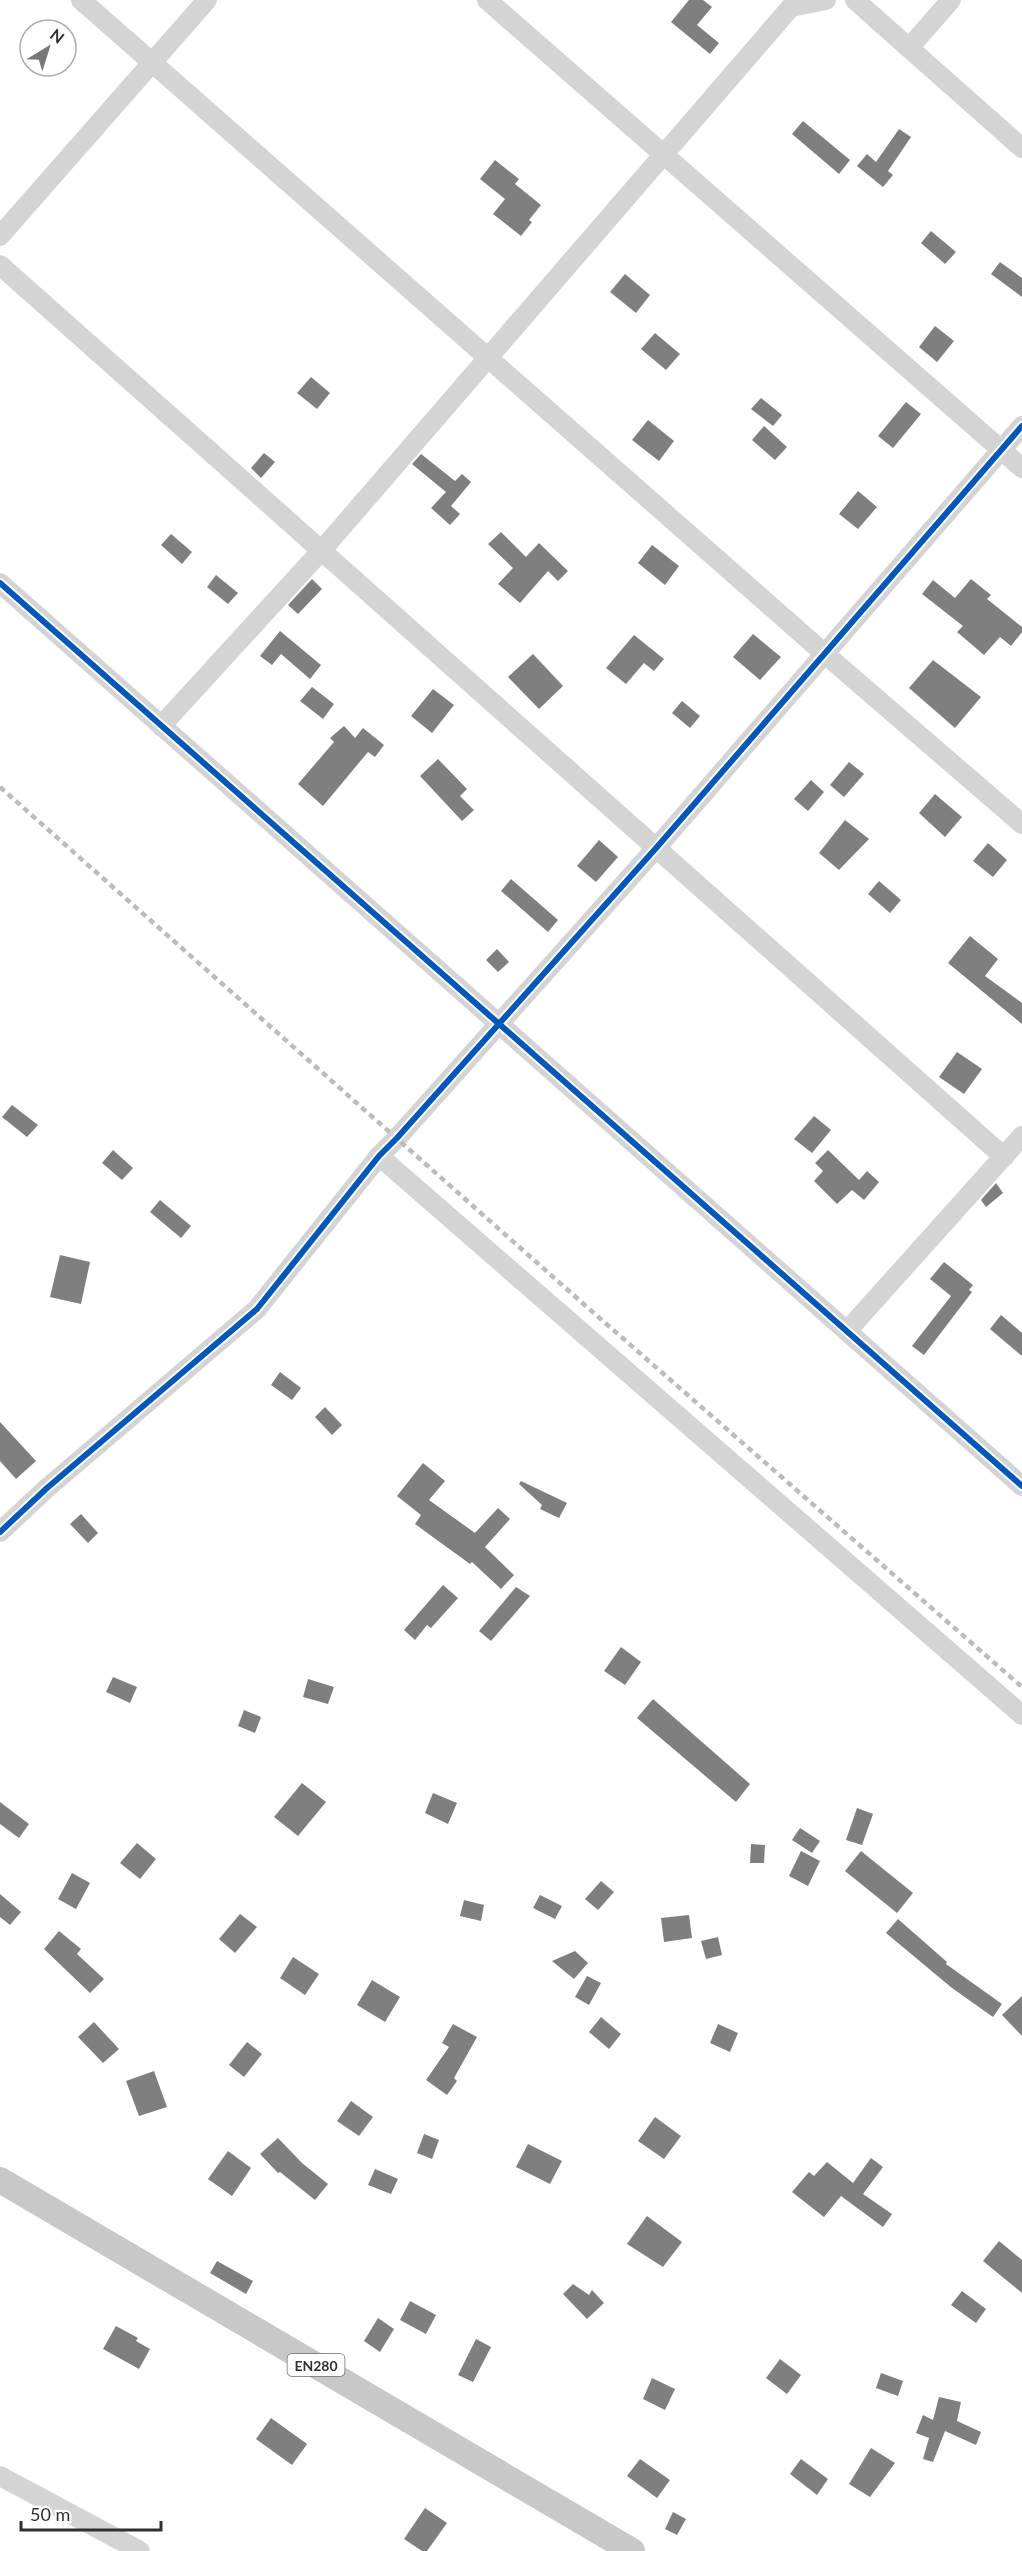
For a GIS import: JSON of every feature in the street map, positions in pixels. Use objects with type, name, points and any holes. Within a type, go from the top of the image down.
[{"type":"main road","name":"EN280","points":[[0,2180],[632,2551]]},
{"type":"street","points":[[81,0],[825,654],[1022,824]]},
{"type":"street","points":[[0,236],[207,0]]},
{"type":"street","points":[[487,0],[1022,468]]},
{"type":"street","points":[[161,726],[322,550],[663,154],[787,3],[826,0]]},
{"type":"street","points":[[855,0],[1022,148]]},
{"type":"street","points":[[909,48],[951,0]]},
{"type":"street","points":[[0,265],[1004,1156]]},
{"type":"street","points":[[0,1532],[47,1488],[256,1309],[379,1156],[657,847],[1022,426]]},
{"type":"street","points":[[0,583],[1022,1485]]},
{"type":"street","points":[[847,1331],[1022,1136]]},
{"type":"street","points":[[379,1156],[1022,1715]]},
{"type":"street","points":[[0,2476],[140,2551]]},
{"type":"building","points":[[689,0],[703,0],[712,7],[697,25],[719,43],[710,54],[671,22]]},
{"type":"building","points":[[803,121],[850,160],[839,174],[792,134]]},
{"type":"building","points":[[899,129],[911,137],[888,171],[893,175],[883,187],[857,166],[867,154],[876,162]]},
{"type":"building","points":[[495,160],[519,179],[515,184],[541,205],[529,220],[532,222],[521,236],[493,214],[505,199],[480,179]]},
{"type":"building","points":[[931,231],[956,252],[945,264],[921,243]]},
{"type":"building","points":[[1000,262],[1022,278],[1022,297],[991,274]]},
{"type":"building","points":[[625,274],[650,295],[636,313],[610,292]]},
{"type":"building","points":[[935,326],[954,341],[937,362],[919,347]]},
{"type":"building","points":[[655,333],[680,354],[666,370],[641,349]]},
{"type":"building","points":[[311,377],[330,393],[317,409],[297,393]]},
{"type":"building","points":[[761,398],[782,415],[773,426],[751,409]]},
{"type":"building","points":[[906,402],[921,414],[893,448],[878,436]]},
{"type":"building","points":[[648,420],[674,441],[659,461],[632,440]]},
{"type":"building","points":[[764,426],[787,447],[775,460],[752,440]]},
{"type":"building","points":[[264,453],[275,462],[261,478],[251,468]]},
{"type":"building","points":[[421,454],[455,481],[462,474],[471,482],[451,506],[460,514],[450,525],[431,508],[446,492],[412,464]]},
{"type":"building","points":[[858,491],[877,507],[858,529],[839,514]]},
{"type":"building","points":[[501,532],[526,557],[539,543],[568,571],[558,581],[548,571],[520,603],[498,584],[513,568],[488,544]]},
{"type":"building","points":[[171,534],[192,552],[182,564],[161,545]]},
{"type":"building","points":[[652,545],[679,566],[665,585],[638,563]]},
{"type":"building","points":[[216,575],[238,593],[228,604],[207,587]]},
{"type":"building","points":[[312,579],[322,589],[298,614],[288,605]]},
{"type":"building","points":[[971,579],[991,595],[987,599],[1022,627],[1022,632],[1011,646],[1000,637],[984,655],[957,632],[963,626],[922,594],[933,580],[955,598]]},
{"type":"building","points":[[280,631],[321,665],[310,679],[281,654],[272,665],[260,656]]},
{"type":"building","points":[[753,634],[781,657],[760,680],[733,657]]},
{"type":"building","points":[[634,635],[664,659],[654,671],[644,663],[626,684],[606,668]]},
{"type":"building","points":[[533,654],[563,686],[539,709],[508,677]]},
{"type":"building","points":[[933,660],[981,697],[955,728],[909,688]]},
{"type":"building","points":[[312,687],[334,704],[323,719],[300,701]]},
{"type":"building","points":[[433,689],[454,705],[432,733],[411,716]]},
{"type":"building","points":[[682,701],[700,716],[690,728],[672,713]]},
{"type":"building","points":[[344,726],[355,738],[363,728],[384,745],[375,757],[368,752],[323,806],[298,784],[334,742],[330,738]]},
{"type":"building","points":[[438,759],[467,789],[460,796],[474,810],[462,821],[420,776]]},
{"type":"building","points":[[849,762],[864,774],[844,797],[830,785]]},
{"type":"building","points":[[811,780],[824,792],[808,811],[794,799]]},
{"type":"building","points":[[935,794],[962,817],[945,837],[919,813]]},
{"type":"building","points":[[845,820],[869,839],[839,870],[819,853]]},
{"type":"building","points":[[599,840],[618,857],[596,882],[577,866]]},
{"type":"building","points":[[988,843],[1007,860],[993,877],[973,861]]},
{"type":"building","points":[[511,879],[558,920],[548,932],[501,891]]},
{"type":"building","points":[[879,881],[901,900],[890,913],[868,894]]},
{"type":"building","points":[[970,936],[998,959],[985,976],[1022,1003],[1022,1024],[948,963]]},
{"type":"building","points":[[497,949],[509,962],[498,972],[486,960]]},
{"type":"building","points":[[957,1052],[982,1069],[964,1094],[939,1077]]},
{"type":"building","points":[[12,1105],[38,1125],[27,1137],[2,1117]]},
{"type":"building","points":[[814,1116],[831,1130],[812,1153],[794,1139]]},
{"type":"building","points":[[113,1150],[133,1168],[122,1180],[102,1163]]},
{"type":"building","points":[[828,1150],[859,1180],[867,1171],[879,1182],[864,1200],[852,1190],[837,1204],[814,1181],[823,1171],[815,1163]]},
{"type":"building","points":[[996,1183],[1003,1193],[986,1207],[981,1200]]},
{"type":"building","points":[[160,1200],[191,1226],[181,1238],[150,1212]]},
{"type":"building","points":[[60,1255],[90,1262],[81,1304],[50,1297]]},
{"type":"building","points":[[944,1262],[973,1285],[969,1290],[972,1292],[924,1355],[912,1346],[951,1296],[930,1279]]},
{"type":"building","points":[[1001,1315],[1022,1333],[1022,1356],[990,1329]]},
{"type":"building","points":[[280,1372],[301,1388],[292,1400],[271,1385]]},
{"type":"building","points":[[325,1407],[342,1425],[332,1435],[315,1417]]},
{"type":"building","points":[[0,1422],[36,1461],[16,1479],[0,1461]]},
{"type":"building","points":[[423,1463],[445,1481],[429,1500],[475,1533],[498,1508],[510,1519],[485,1547],[514,1575],[501,1589],[472,1562],[470,1564],[415,1524],[421,1515],[397,1496]]},
{"type":"building","points":[[521,1481],[567,1503],[559,1518],[540,1509],[542,1505],[519,1484]]},
{"type":"building","points":[[81,1514],[98,1533],[88,1543],[70,1524]]},
{"type":"building","points":[[443,1585],[458,1598],[431,1628],[427,1625],[415,1640],[404,1630]]},
{"type":"building","points":[[516,1587],[530,1596],[491,1641],[479,1631]]},
{"type":"building","points":[[621,1647],[641,1662],[625,1685],[604,1671]]},
{"type":"building","points":[[113,1677],[137,1687],[130,1703],[106,1692]]},
{"type":"building","points":[[308,1679],[334,1687],[328,1704],[303,1697]]},
{"type":"building","points":[[653,1699],[750,1784],[736,1802],[637,1718]]},
{"type":"building","points":[[244,1710],[261,1717],[255,1733],[238,1726]]},
{"type":"building","points":[[302,1783],[326,1802],[298,1836],[274,1817]]},
{"type":"building","points":[[433,1793],[457,1803],[448,1824],[425,1813]]},
{"type":"building","points":[[0,1802],[29,1824],[19,1838],[0,1824]]},
{"type":"building","points":[[857,1808],[873,1814],[862,1845],[846,1840]]},
{"type":"building","points":[[800,1828],[820,1841],[812,1853],[792,1840]]},
{"type":"building","points":[[137,1843],[156,1859],[140,1879],[120,1863]]},
{"type":"building","points":[[751,1844],[765,1845],[764,1863],[750,1863]]},
{"type":"building","points":[[801,1851],[820,1861],[808,1886],[789,1876]]},
{"type":"building","points":[[861,1851],[913,1893],[897,1913],[845,1871]]},
{"type":"building","points":[[72,1873],[90,1883],[76,1909],[58,1899]]},
{"type":"building","points":[[601,1881],[614,1892],[598,1910],[585,1899]]},
{"type":"building","points":[[0,1894],[21,1912],[10,1925],[0,1917]]},
{"type":"building","points":[[540,1895],[562,1906],[555,1919],[533,1908]]},
{"type":"building","points":[[464,1900],[484,1905],[481,1921],[460,1916]]},
{"type":"building","points":[[240,1914],[257,1927],[235,1953],[219,1939]]},
{"type":"building","points":[[689,1915],[692,1938],[664,1942],[661,1918]]},
{"type":"building","points":[[898,1919],[947,1962],[946,1964],[1002,2004],[993,2017],[952,1988],[886,1933]]},
{"type":"building","points":[[59,1931],[81,1949],[77,1954],[104,1979],[90,1993],[44,1949]]},
{"type":"building","points":[[718,1937],[722,1955],[706,1959],[701,1941]]},
{"type":"building","points":[[575,1951],[588,1963],[574,1979],[552,1961]]},
{"type":"building","points":[[293,1957],[319,1974],[305,1995],[280,1978]]},
{"type":"building","points":[[587,1976],[601,1983],[589,2005],[575,1997]]},
{"type":"building","points":[[372,1980],[400,1997],[385,2022],[357,2005]]},
{"type":"building","points":[[1022,1996],[1022,2036],[1002,2015]]},
{"type":"building","points":[[601,2017],[621,2034],[609,2049],[589,2032]]},
{"type":"building","points":[[94,2022],[119,2049],[103,2063],[78,2037]]},
{"type":"building","points":[[453,2024],[477,2037],[454,2078],[457,2081],[447,2095],[426,2080],[449,2047],[442,2043]]},
{"type":"building","points":[[718,2024],[738,2033],[730,2052],[710,2043]]},
{"type":"building","points":[[247,2042],[262,2054],[244,2077],[229,2065]]},
{"type":"building","points":[[154,2071],[167,2107],[139,2116],[126,2081]]},
{"type":"building","points":[[351,2101],[373,2117],[359,2136],[337,2121]]},
{"type":"building","points":[[655,2117],[681,2136],[664,2159],[638,2141]]},
{"type":"building","points":[[424,2134],[439,2140],[432,2159],[417,2153]]},
{"type":"building","points":[[278,2138],[302,2163],[328,2184],[315,2200],[280,2172],[278,2173],[260,2154]]},
{"type":"building","points":[[528,2144],[562,2161],[550,2184],[516,2167]]},
{"type":"building","points":[[228,2151],[251,2168],[232,2196],[208,2179]]},
{"type":"building","points":[[871,2158],[883,2167],[863,2194],[892,2214],[883,2227],[841,2196],[824,2217],[792,2192],[809,2172],[814,2176],[827,2162],[853,2183]]},
{"type":"building","points":[[375,2169],[398,2179],[391,2194],[368,2185]]},
{"type":"building","points":[[647,2216],[682,2242],[663,2267],[627,2244]]},
{"type":"building","points":[[999,2241],[1022,2260],[1022,2293],[983,2261]]},
{"type":"building","points":[[217,2261],[253,2281],[246,2294],[210,2273]]},
{"type":"building","points":[[573,2284],[589,2295],[592,2290],[604,2303],[587,2319],[563,2294]]},
{"type":"building","points":[[962,2291],[986,2309],[976,2323],[951,2305]]},
{"type":"building","points":[[410,2301],[436,2315],[426,2334],[400,2320]]},
{"type":"building","points":[[378,2318],[394,2329],[380,2352],[364,2341]]},
{"type":"building","points":[[116,2326],[138,2338],[136,2341],[150,2349],[139,2369],[103,2349]]},
{"type":"building","points":[[476,2339],[491,2347],[473,2382],[458,2375]]},
{"type":"building","points":[[780,2359],[801,2375],[787,2394],[766,2378]]},
{"type":"building","points":[[881,2373],[903,2381],[898,2396],[876,2388]]},
{"type":"building","points":[[652,2378],[675,2389],[665,2410],[643,2399]]},
{"type":"building","points":[[939,2397],[961,2402],[957,2421],[981,2432],[976,2445],[945,2431],[933,2462],[923,2459],[929,2438],[916,2433],[923,2415],[933,2420]]},
{"type":"building","points":[[271,2418],[307,2444],[292,2465],[256,2439]]},
{"type":"building","points":[[871,2448],[895,2463],[870,2497],[849,2484]]},
{"type":"building","points":[[640,2459],[670,2480],[657,2498],[627,2476]]},
{"type":"building","points":[[801,2459],[828,2479],[817,2495],[790,2474]]},
{"type":"building","points":[[425,2508],[447,2523],[427,2551],[422,2551],[404,2539]]},
{"type":"building","points":[[673,2512],[686,2519],[677,2535],[665,2529]]},
{"type":"railway","points":[[0,787],[587,1307],[1022,1687]]},
{"type":"cycle path","points":[[0,1532],[47,1488],[257,1309],[379,1156],[657,847],[1022,426]]},
{"type":"cycle path","points":[[0,583],[1022,1486]]}]
